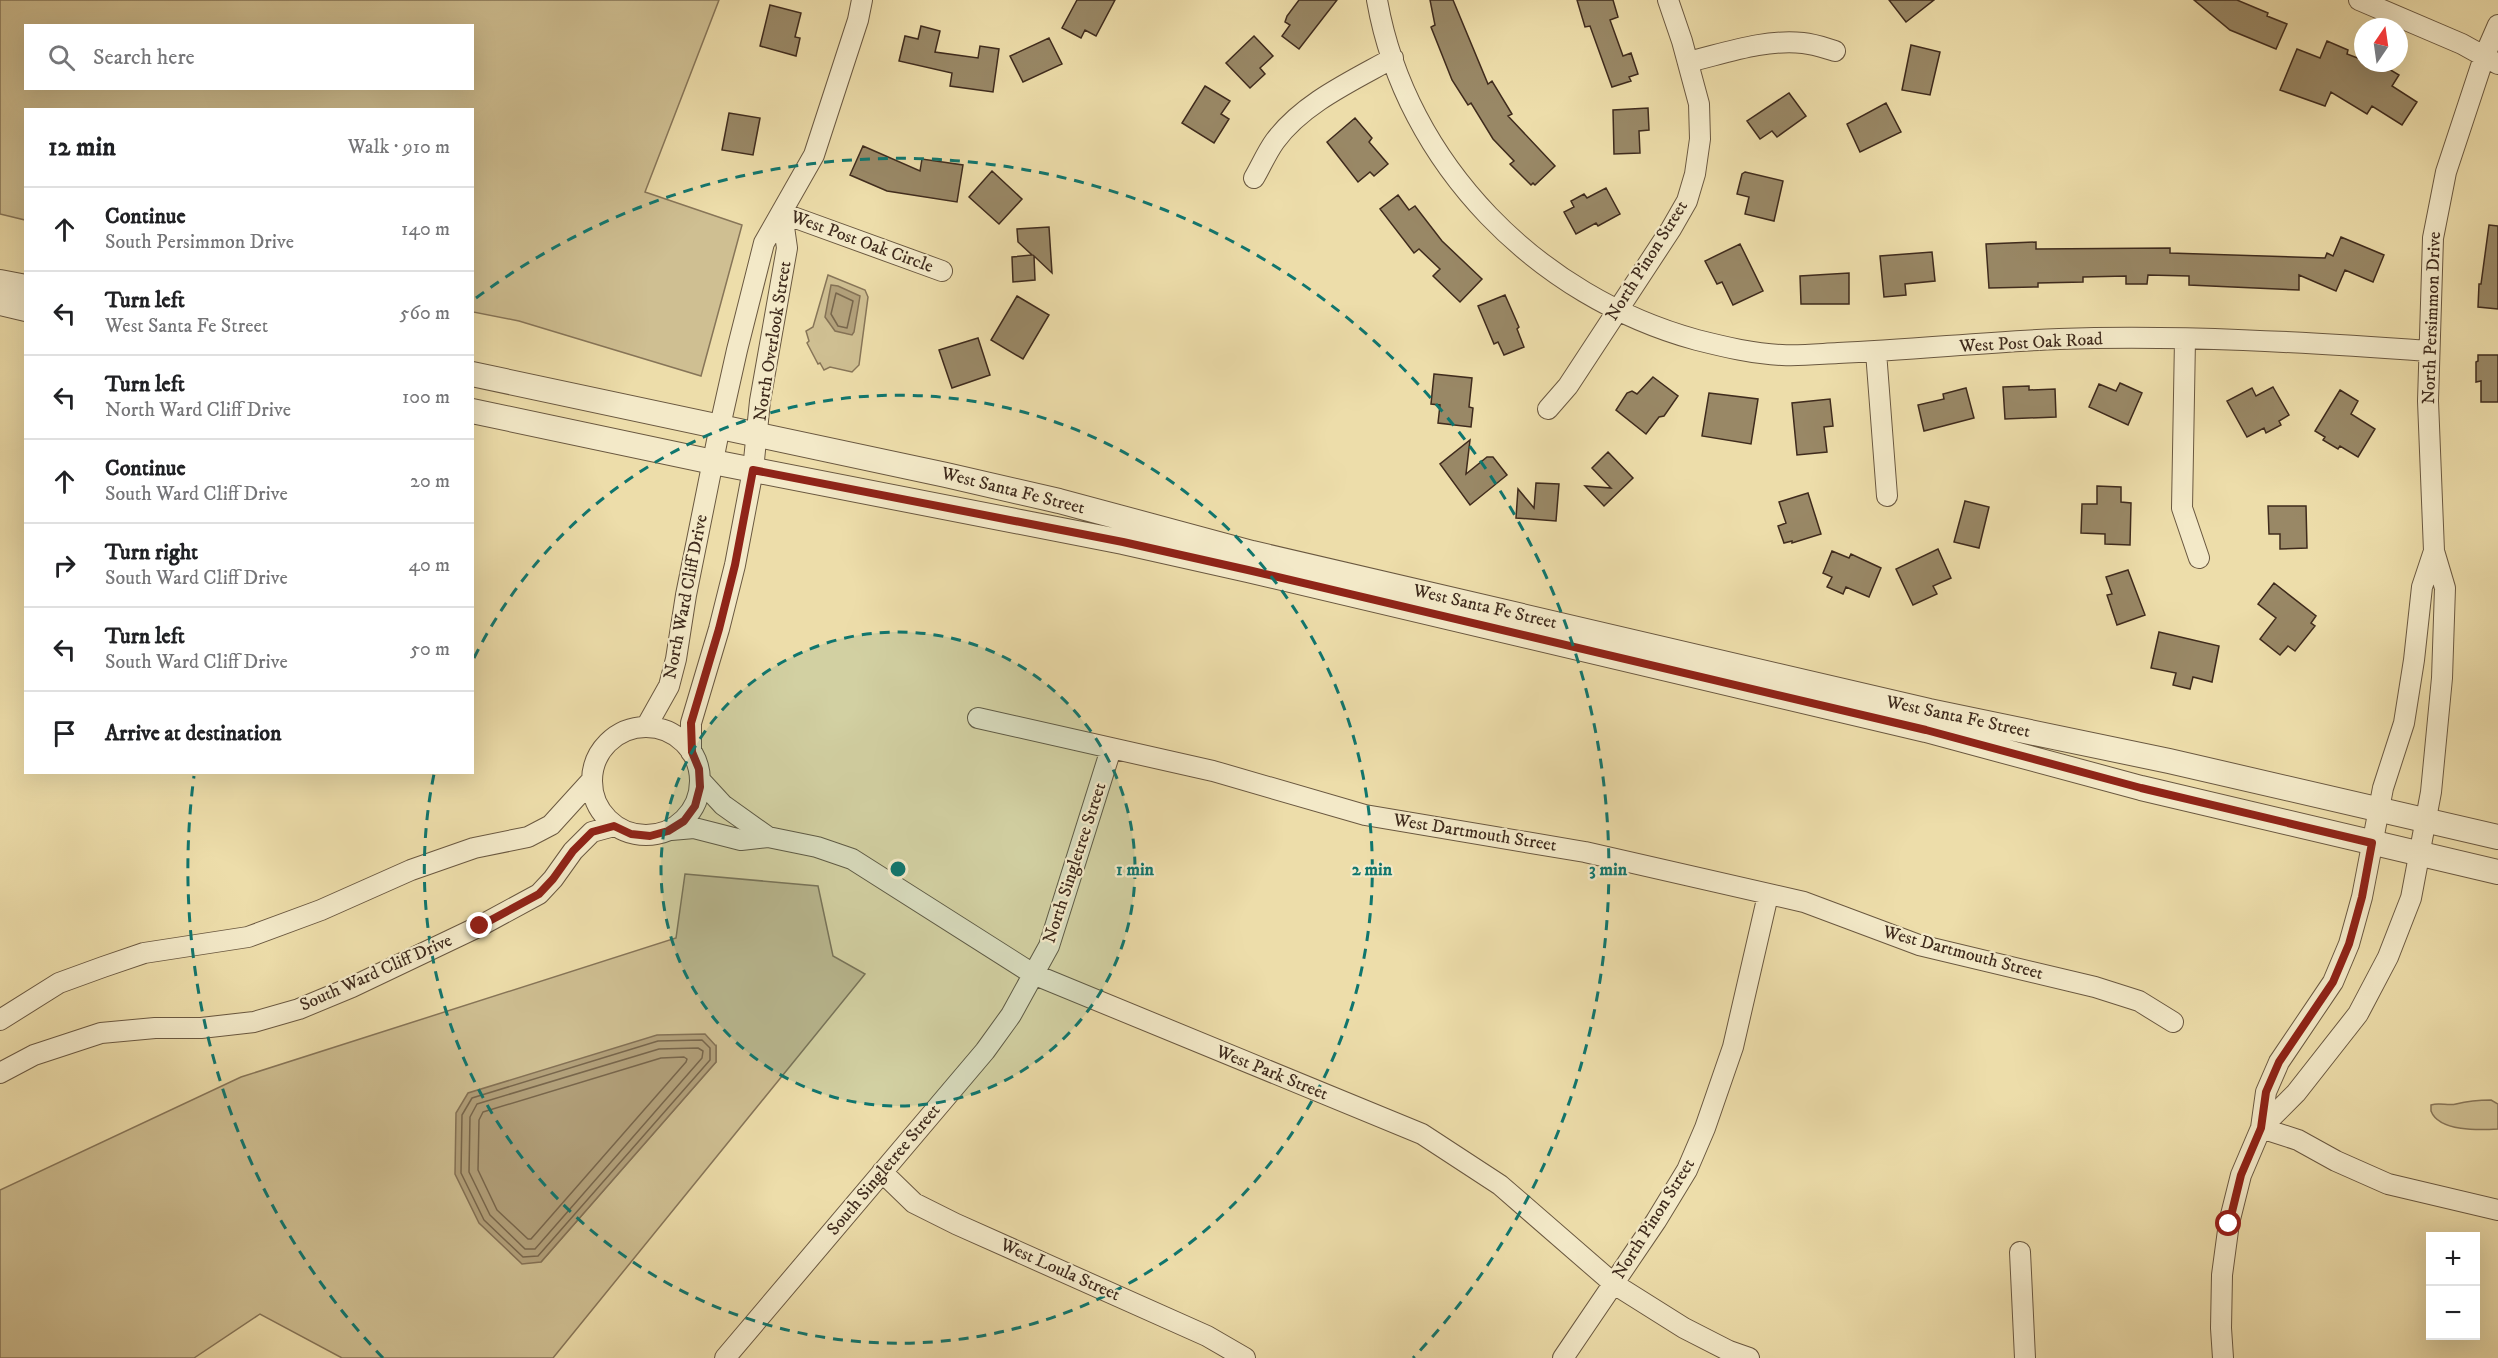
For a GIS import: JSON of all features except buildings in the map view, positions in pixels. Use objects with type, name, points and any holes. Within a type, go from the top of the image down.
[{"type":"street","name":"North Overlook Street","points":[[713,462],[736,350],[764,243],[814,155],[858,20],[862,0]]},
{"type":"street","name":"West Post Oak Road","points":[[1377,0],[1393,58],[1411,105],[1437,152],[1455,178],[1487,215],[1529,254],[1591,298],[1663,330],[1728,348],[1781,355],[1876,352],[2059,339],[2274,340],[2428,351]]},
{"type":"street","name":"North Pinon Street","points":[[1548,409],[1568,386],[1671,229],[1687,201],[1695,174],[1700,139],[1699,104],[1668,0]]},
{"type":"street","points":[[2359,0],[2462,44],[2491,60]]},
{"type":"street","name":"North Persimmon Drive","points":[[2261,1128],[2296,1093],[2358,1014],[2388,957],[2411,898],[2418,854],[2427,821],[2442,678],[2445,599],[2445,588],[2434,551],[2428,351],[2433,238],[2446,172],[2491,60],[2498,25]]},
{"type":"street","points":[[1688,62],[1754,46],[1782,42],[1806,43],[1835,51]]},
{"type":"street","points":[[1254,177],[1275,141],[1298,117],[1337,90],[1393,58]]},
{"type":"street","name":"North Overlook Street","points":[[753,470],[760,401],[788,248],[782,213]]},
{"type":"street","name":"West Post Oak Circle","points":[[782,213],[942,271]]},
{"type":"street","points":[[0,282],[24,287]]},
{"type":"street","points":[[0,303],[24,309]]},
{"type":"street","points":[[2185,339],[2182,508],[2199,558]]},
{"type":"street","points":[[1876,352],[1887,496]]},
{"type":"street","name":"West Santa Fe Street","points":[[474,374],[980,483],[1252,553],[1894,703],[2169,761],[2498,837]]},
{"type":"street","name":"West Santa Fe Street","points":[[474,411],[713,462],[1123,542],[1248,570],[1914,727],[2141,788],[2498,872]]},
{"type":"street","name":"North Ward Cliff Drive","points":[[646,727],[669,686],[676,659],[686,595],[713,462]]},
{"type":"street","name":"North Ward Cliff Drive","points":[[692,752],[691,723],[725,608],[753,470]]},
{"type":"street","name":"North Persimmon Drive","points":[[2261,1128],[2266,1092],[2279,1062],[2333,982],[2349,944],[2362,897],[2383,788],[2404,723],[2422,587],[2434,551]]},
{"type":"street","name":"West Dartmouth Street","points":[[978,718],[1213,771],[1365,815],[1585,852],[1830,910],[1879,932],[1919,945],[2095,987],[2139,1001],[2173,1022]]},
{"type":"street","points":[[646,727],[663,730],[679,738],[692,752],[699,769],[700,780],[695,806],[684,821],[670,830],[650,836],[631,834],[614,826],[602,814],[594,798],[591,781],[594,764],[602,749],[614,737],[629,729],[646,727]]},
{"type":"street","name":"North Singletree Street","points":[[1034,974],[1049,946],[1111,749]]},
{"type":"street","name":"West Park Street","points":[[700,780],[723,805],[768,837]]},
{"type":"street","points":[[0,1020],[59,983],[103,967],[144,953],[248,937],[321,910],[411,870],[474,848],[528,837],[551,825],[591,781]]},
{"type":"street","name":"South Ward Cliff Drive","points":[[0,1072],[34,1055],[101,1033],[155,1028],[201,1028],[254,1022],[299,1009],[352,987],[480,926],[539,894],[573,851],[592,832],[614,826]]},
{"type":"street","name":"West Park Street","points":[[670,830],[694,828],[741,840],[768,837],[816,847],[852,859],[1034,974],[1422,1134],[1500,1185],[1614,1284],[1684,1328],[1729,1351],[1749,1358]]},
{"type":"street","name":"North Pinon Street","points":[[1563,1358],[1656,1221],[1687,1170],[1706,1128],[1733,1047],[1768,895]]},
{"type":"street","name":"South Singletree Street","points":[[725,1358],[985,1051],[1011,1015],[1034,974]]},
{"type":"street","points":[[2223,1358],[2222,1275],[2229,1224],[2241,1175],[2261,1128],[2298,1140],[2336,1161],[2388,1184],[2498,1210]]},
{"type":"street","name":"West Loula Street","points":[[882,1172],[914,1203],[1207,1336],[1245,1358]]},
{"type":"street","points":[[2020,1252],[2025,1358]]},
{"type":"shaded area","points":[[0,0],[719,0],[645,192],[742,225],[701,376],[519,321],[474,312],[474,108],[24,108],[24,220],[0,214]]},
{"type":"shaded area","points":[[828,275],[865,290],[868,297],[859,365],[852,372],[830,367],[824,370],[820,363],[818,364],[807,343],[809,341],[806,331],[813,327]]},
{"type":"shaded area","points":[[685,874],[818,886],[833,956],[865,974],[553,1358],[342,1358],[260,1314],[194,1358],[0,1358],[0,1190],[241,1077],[676,938]],"holes":[[[716,1046],[716,1062],[541,1262]]]},
{"type":"shaded area","points":[[2491,1100],[2498,1104],[2498,1129],[2451,1126],[2435,1118],[2431,1111],[2431,1105],[2434,1104]]},
{"type":"water","points":[[831,285],[860,296],[852,335],[835,331],[825,317]]},
{"type":"water","points":[[705,1034],[716,1046],[716,1062],[541,1262],[522,1264],[479,1223],[455,1174],[456,1113],[468,1093],[657,1035]]},
{"type":"route","points":[[480,926],[539,894],[573,851],[592,832],[614,826],[631,834],[650,836],[668,831],[684,821],[695,806],[700,787],[699,769],[692,752],[691,723],[735,565],[753,470],[1123,542],[1248,570],[1926,730],[2141,788],[2372,843],[2362,897],[2349,944],[2333,982],[2279,1062],[2266,1092],[2261,1128],[2241,1175],[2229,1224]]}]
